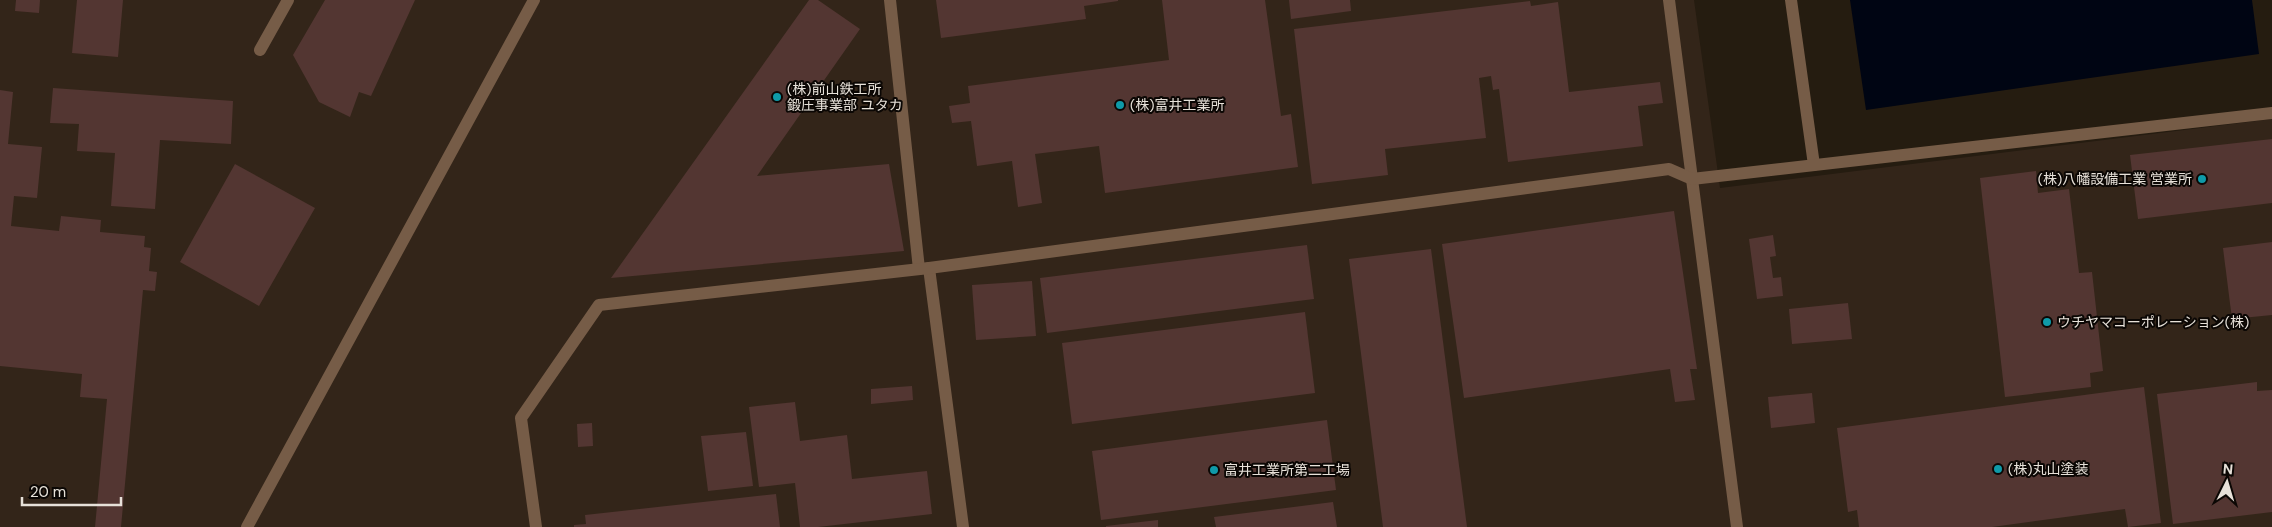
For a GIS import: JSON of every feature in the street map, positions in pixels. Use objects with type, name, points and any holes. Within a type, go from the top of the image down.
[{"type":"street","points":[[260,50],[288,0]]},
{"type":"street","points":[[248,527],[534,0]]},
{"type":"street","points":[[890,0],[924,269],[963,527]]},
{"type":"street","points":[[1669,0],[1737,527]]},
{"type":"street","points":[[1791,0],[1814,165]]},
{"type":"street","points":[[536,527],[521,418],[599,305],[924,269],[1668,168],[1692,179],[2272,113]]},
{"type":"shaded area","points":[[0,0],[1694,0],[1720,188],[2272,119],[2272,527],[0,527]]},
{"type":"shaded area","points":[[1850,0],[2252,0],[2259,54],[1866,110]]},
{"type":"building","points":[[16,0],[40,0],[39,13],[15,11]]},
{"type":"building","points":[[77,0],[123,0],[118,57],[72,53]]},
{"type":"building","points":[[325,0],[415,0],[371,96],[359,92],[350,117],[319,102],[293,55]]},
{"type":"building","name":"(株)前山鉄工所 鍛圧事業部 ユタカ","points":[[809,0],[818,0],[860,29],[757,176],[889,164],[904,251],[611,278]]},
{"type":"building","points":[[936,0],[1118,1],[1084,6],[1086,19],[941,38]]},
{"type":"building","name":"(株)富井工業所","points":[[1162,0],[1265,0],[1281,116],[1291,114],[1298,167],[1105,193],[1099,146],[1035,154],[1042,203],[1018,207],[1012,161],[977,166],[971,121],[952,123],[949,106],[970,103],[968,86],[1169,60]]},
{"type":"building","points":[[1289,0],[1350,0],[1351,11],[1291,19]]},
{"type":"building","points":[[1530,1],[1531,6],[1558,2],[1569,92],[1660,82],[1663,103],[1638,106],[1643,146],[1508,162],[1499,89],[1493,90],[1491,76],[1479,78],[1486,138],[1385,149],[1388,175],[1312,184],[1294,29]]},
{"type":"building","points":[[53,88],[233,101],[231,144],[160,140],[155,209],[111,206],[115,153],[77,151],[79,124],[50,123]]},
{"type":"building","points":[[0,90],[13,92],[8,144],[42,147],[37,198],[14,196],[11,226],[59,231],[61,216],[101,220],[100,232],[145,236],[144,247],[151,248],[149,271],[157,272],[155,291],[143,290],[121,527],[95,527],[107,399],[80,397],[82,374],[0,366]]},
{"type":"building","name":"(株)八幡設備工業 営業所","points":[[2272,139],[2272,203],[2138,219],[2130,155]]},
{"type":"building","points":[[235,164],[315,208],[259,306],[180,262]]},
{"type":"building","name":"ウチヤマコーポレーション(株)","points":[[2036,171],[2038,193],[2069,189],[2079,273],[2092,272],[2103,371],[2090,373],[2091,387],[2005,397],[1980,178]]},
{"type":"building","points":[[1674,211],[1697,369],[1690,369],[1695,400],[1675,402],[1670,369],[1464,398],[1442,244]]},
{"type":"building","points":[[1773,235],[1776,256],[1770,257],[1773,278],[1781,277],[1783,296],[1757,299],[1749,239]]},
{"type":"building","points":[[2272,242],[2272,315],[2232,319],[2223,248]]},
{"type":"building","points":[[1307,245],[1314,299],[1047,333],[1040,278]]},
{"type":"building","points":[[1431,249],[1467,527],[1383,527],[1349,259]]},
{"type":"building","points":[[1032,281],[1036,336],[976,340],[972,285]]},
{"type":"building","points":[[1848,303],[1852,339],[1792,344],[1789,309]]},
{"type":"building","points":[[1305,312],[1315,393],[1072,424],[1062,343]]},
{"type":"building","points":[[2257,382],[2257,391],[2272,390],[2272,512],[2173,524],[2157,394]]},
{"type":"building","points":[[912,386],[913,400],[871,404],[871,389]]},
{"type":"building","name":"(株)丸山塗装","points":[[2144,387],[2161,523],[2128,527],[2125,509],[1992,527],[1859,527],[1857,510],[1848,512],[1837,428]]},
{"type":"building","points":[[1812,393],[1815,423],[1771,428],[1768,397]]},
{"type":"building","points":[[795,402],[800,441],[847,435],[852,479],[927,471],[932,514],[818,527],[800,527],[795,483],[759,487],[749,407]]},
{"type":"building","name":"富井工業所第二工場","points":[[1327,420],[1336,490],[1101,520],[1092,451]]},
{"type":"building","points":[[592,423],[593,446],[578,447],[577,424]]},
{"type":"building","points":[[746,432],[753,486],[708,491],[701,436]]},
{"type":"building","points":[[776,494],[780,527],[574,527],[574,525],[586,524],[585,515]]},
{"type":"building","points":[[1333,502],[1337,527],[1216,527],[1214,517]]},
{"type":"building","points":[[1158,520],[1158,527],[1106,527],[1106,526]]},
{"type":"place","name":"(株)前山鉄工所 鍛圧事業部 ユタカ","points":[[777,97]]},
{"type":"place","name":"(株)富井工業所","points":[[1120,105]]},
{"type":"place","name":"(株)八幡設備工業 営業所","points":[[2202,179]]},
{"type":"place","name":"ウチヤマコーポレーション(株)","points":[[2047,322]]},
{"type":"place","name":"(株)丸山塗装","points":[[1998,469]]},
{"type":"place","name":"富井工業所第二工場","points":[[1214,470]]}]
